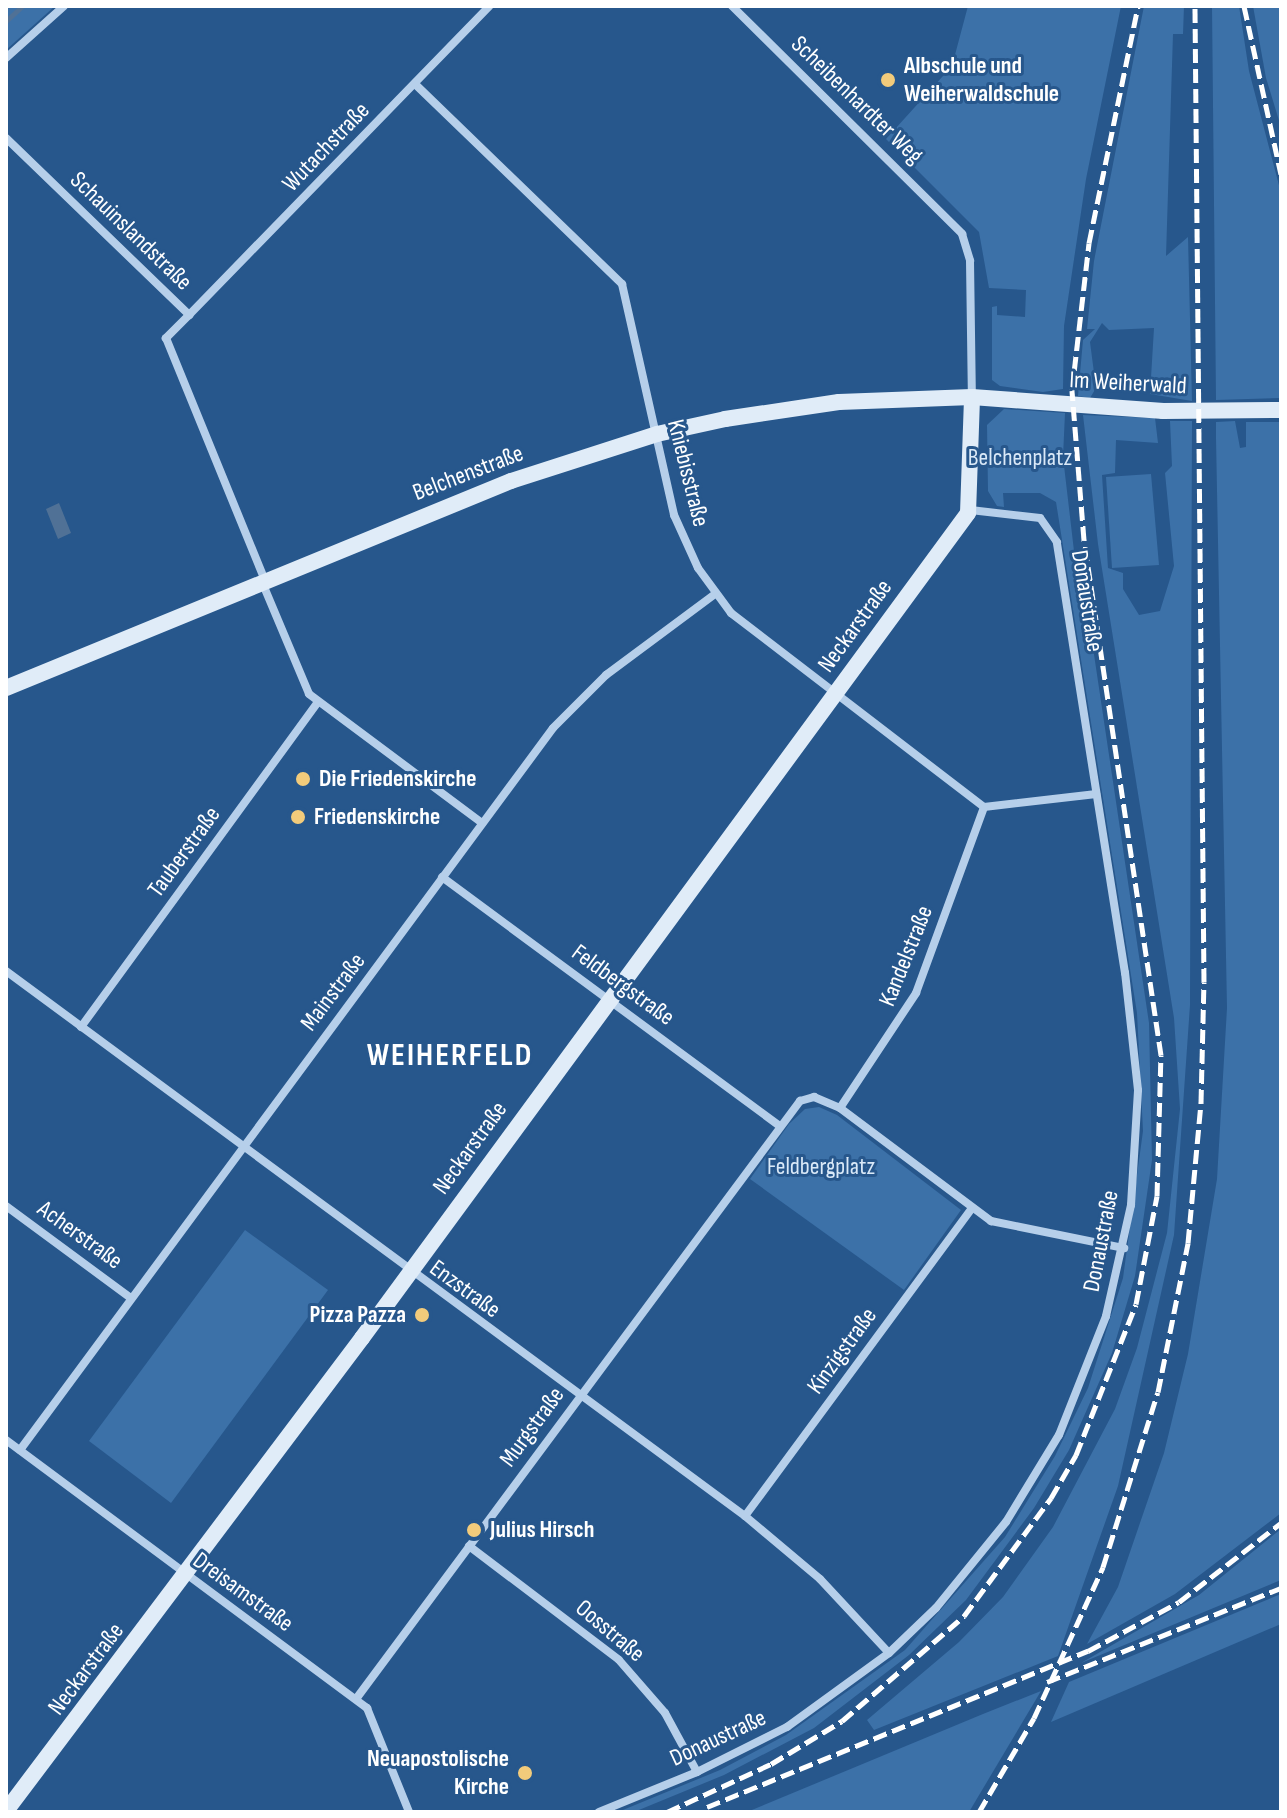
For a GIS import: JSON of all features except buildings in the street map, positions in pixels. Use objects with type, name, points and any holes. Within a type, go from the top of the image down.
[{"type":"street","points":[[6,58],[64,6]]},
{"type":"street","name":"Wutachstraße","points":[[189,315],[490,6]]},
{"type":"street","name":"Scheibenhardter Weg","points":[[732,6],[954,222],[970,261],[972,397]]},
{"type":"street","name":"Kniebisstraße","points":[[415,84],[622,284],[674,515],[715,594],[759,638],[984,807]]},
{"type":"street","name":"Schauinslandstraße","points":[[6,138],[189,315],[166,338],[301,683],[318,702],[482,823]]},
{"type":"street","points":[[970,510],[972,397]]},
{"type":"street","name":"Belchenstraße","points":[[6,688],[468,497],[657,434],[824,404],[972,397]]},
{"type":"street","name":"Im Weiherwald","points":[[972,397],[1163,411],[1281,410]]},
{"type":"street","name":"Neckarstraße","points":[[6,1811],[186,1575],[970,510]]},
{"type":"street","name":"Donaustraße","points":[[599,1812],[697,1772],[787,1727],[889,1653],[978,1559],[1059,1435],[1096,1350],[1124,1248],[1138,1090],[1096,794],[1054,533],[1028,514],[970,510]]},
{"type":"street","name":"Mainstraße","points":[[20,1450],[572,705],[715,594]]},
{"type":"street","name":"Tauberstraße","points":[[81,1027],[318,702]]},
{"type":"street","points":[[984,807],[1096,794]]},
{"type":"street","name":"Kandelstraße","points":[[840,1108],[916,993],[984,807]]},
{"type":"street","name":"Feldbergstraße","points":[[442,877],[780,1126]]},
{"type":"street","name":"Enzstraße","points":[[6,971],[409,1273],[745,1516],[828,1586],[889,1653]]},
{"type":"street","points":[[780,1126],[800,1101],[814,1097],[840,1108],[971,1210],[991,1221],[1124,1248]]},
{"type":"street","name":"Murgstraße","points":[[356,1699],[780,1126]]},
{"type":"street","name":"Acherstraße","points":[[6,1206],[131,1298]]},
{"type":"street","name":"Kinzigstraße","points":[[745,1516],[971,1210]]},
{"type":"street","name":"Dreisamstraße","points":[[6,1440],[367,1708],[409,1812]]},
{"type":"street","name":"Oosstraße","points":[[469,1546],[619,1660],[665,1713],[697,1772]]},
{"type":"green space","points":[[6,6],[55,6],[6,50]]},
{"type":"green space","points":[[968,6],[1121,6],[1086,179],[1064,326],[1063,389],[1043,392],[1000,386],[992,380],[992,307],[997,306],[997,315],[1025,317],[1026,290],[989,288],[979,232],[886,139],[952,66]]},
{"type":"green space","points":[[1144,6],[1184,6],[1183,34],[1173,34],[1166,256],[1188,237],[1192,401],[1150,394],[1154,328],[1109,330],[1102,323],[1090,342],[1096,388],[1090,398],[1078,396],[1083,340],[1095,329],[1087,329],[1094,261]]},
{"type":"green space","points":[[1212,6],[1239,6],[1249,71],[1281,193],[1281,398],[1216,400]]},
{"type":"green space","points":[[1253,6],[1281,6],[1281,127],[1266,78]]},
{"type":"green space","name":"Belchenplatz","points":[[1004,409],[1065,413],[1063,457],[1076,568],[1082,574],[1149,1023],[1152,1160],[1135,1276],[1112,1353],[1069,1450],[1034,1508],[966,1600],[909,1655],[814,1728],[724,1775],[634,1812],[618,1812],[720,1770],[786,1735],[905,1650],[1005,1537],[1055,1456],[1088,1388],[1123,1278],[1143,1131],[1137,1013],[1056,502],[1040,493],[1003,493],[1004,507],[997,506],[988,491],[987,425]]},
{"type":"green space","points":[[1083,415],[1155,418],[1158,443],[1116,440],[1115,473],[1102,475],[1108,568],[1123,573],[1123,589],[1139,615],[1160,611],[1174,566],[1165,473],[1172,466],[1170,421],[1192,421],[1190,1005],[1174,1235],[1118,1486],[1058,1656],[874,1730],[867,1720],[959,1642],[1003,1597],[1053,1527],[1115,1409],[1137,1348],[1167,1233],[1180,1109],[1174,1018],[1098,544]]},
{"type":"green space","points":[[1235,421],[1240,448],[1246,447],[1246,422],[1281,422],[1281,1513],[1175,1594],[1087,1644],[1118,1587],[1164,1453],[1188,1354],[1217,1179],[1227,1008],[1216,422]]},
{"type":"green space","points":[[1151,474],[1159,565],[1112,568],[1106,477]]},
{"type":"green space","name":"Feldbergplatz","points":[[819,1107],[837,1115],[961,1210],[904,1290],[750,1179],[789,1124],[805,1109]]},
{"type":"green space","points":[[245,1230],[328,1290],[171,1503],[89,1441]]},
{"type":"green space","points":[[1281,1529],[1281,1580],[1081,1663],[1199,1595]]},
{"type":"green space","points":[[1281,1594],[1281,1624],[1051,1722],[1069,1682]]},
{"type":"green space","points":[[1041,1691],[969,1812],[747,1812],[983,1714]]},
{"type":"shaded area","points":[[59,503],[71,533],[58,539],[46,509]]},
{"type":"waterway","points":[[6,21],[22,6]]},
{"type":"railway","points":[[667,1812],[771,1764],[842,1721],[964,1616],[1051,1498],[1076,1455],[1136,1304],[1157,1196],[1161,1055],[1084,540],[1072,390],[1089,243],[1138,6]]},
{"type":"railway","points":[[979,1812],[1034,1718],[1103,1567],[1158,1392],[1188,1243],[1201,1103],[1204,982],[1195,6]]},
{"type":"railway","points":[[1244,6],[1281,174]]},
{"type":"railway","points":[[707,1807],[1088,1651],[1179,1602],[1281,1523]]},
{"type":"railway","points":[[1047,1682],[1281,1588]]},
{"type":"place","name":"Albschule und Weiherwaldschule","points":[[888,80]]},
{"type":"place","name":"Die Friedenskirche","points":[[303,779]]},
{"type":"place","name":"Friedenskirche","points":[[298,817]]},
{"type":"place","name":"Pizza Pazza","points":[[422,1315]]},
{"type":"place","name":"Julius Hirsch","points":[[474,1530]]},
{"type":"place","name":"Neuapostolische Kirche","points":[[525,1773]]},
{"type":"district","name":"WEIHERFELD","points":[[450,1056]]}]
